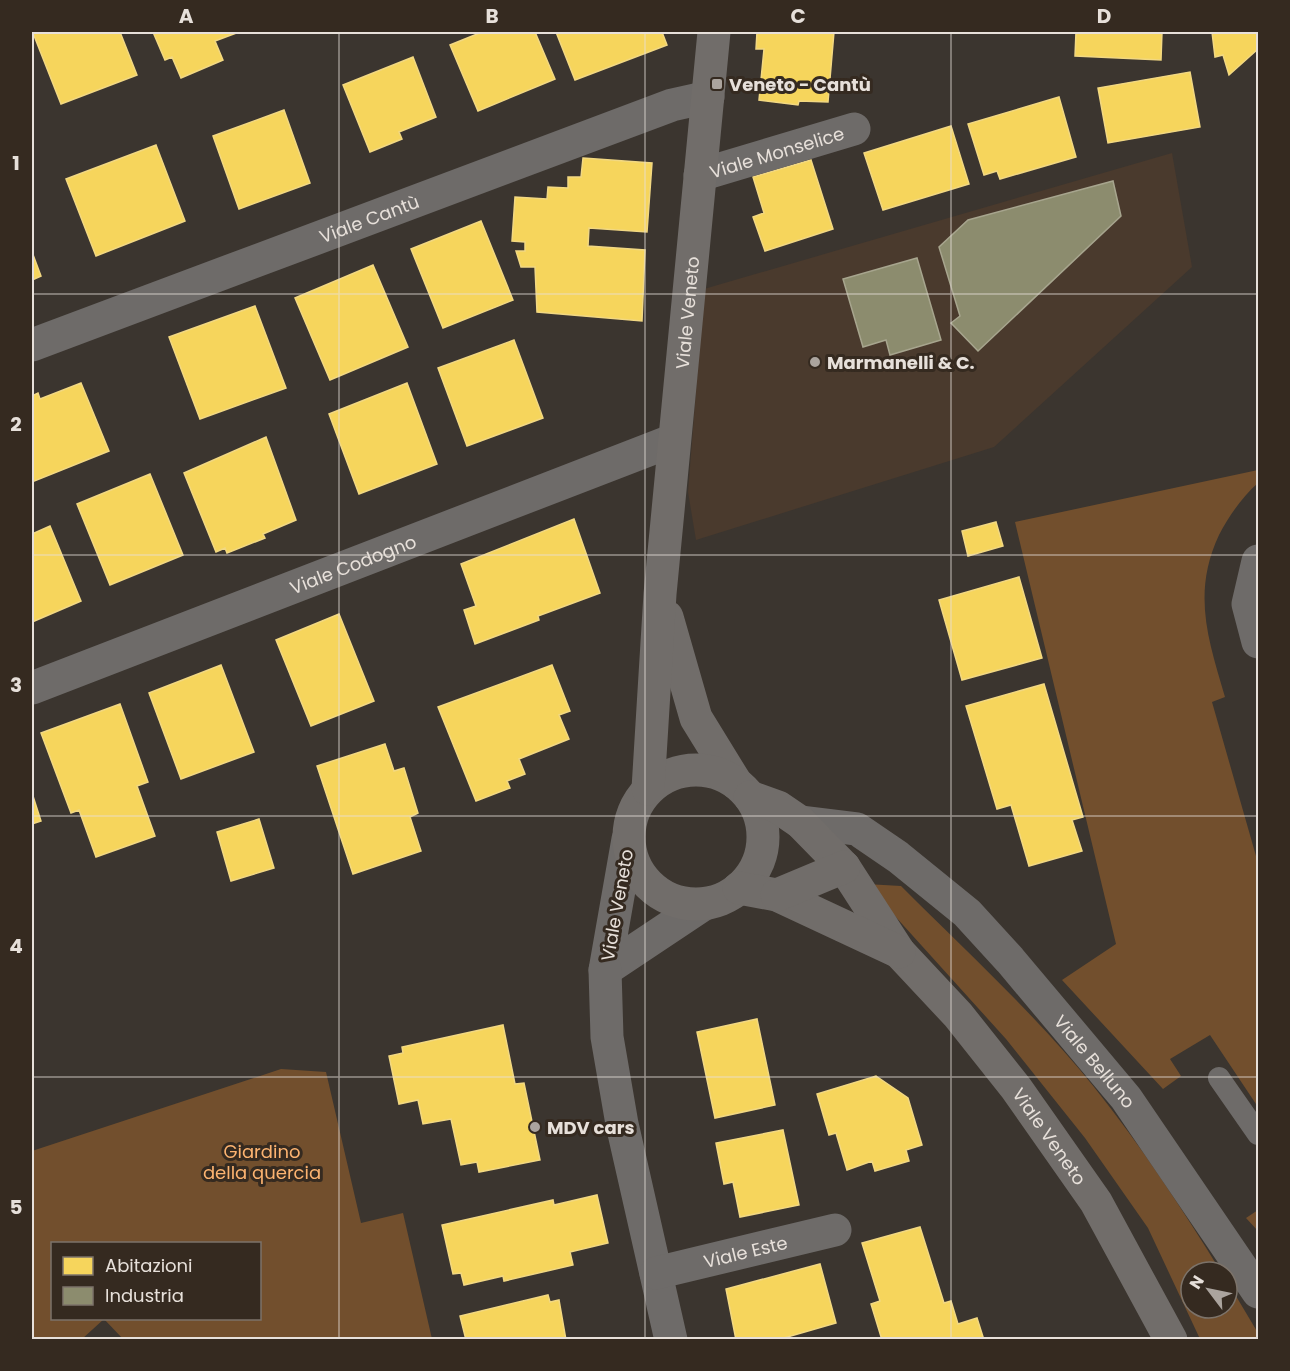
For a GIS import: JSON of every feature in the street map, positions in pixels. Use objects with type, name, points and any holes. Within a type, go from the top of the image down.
[{"type":"main road","name":"Viale Veneto","points":[[648,789],[660,594],[714,32]]},
{"type":"main road","name":"Viale Veneto","points":[[660,594],[696,718],[743,790],[777,807],[800,822],[844,867],[899,952],[958,1015],[1016,1088],[1096,1202],[1171,1340]]},
{"type":"main road","points":[[691,770],[707,770],[743,790],[759,815],[763,835],[756,864],[739,888],[716,901],[704,904],[681,903],[661,895],[644,880],[633,861],[628,839],[630,821],[636,804],[648,789],[661,779],[691,770]]},
{"type":"main road","points":[[777,895],[844,867]]},
{"type":"main road","name":"Viale Veneto","points":[[739,888],[777,895],[899,952]]},
{"type":"street","name":"Viale Cantù","points":[[32,345],[672,105],[708,97]]},
{"type":"street","name":"Viale Monselice","points":[[700,175],[854,129]]},
{"type":"street","name":"Viale Codogno","points":[[32,688],[674,440]]},
{"type":"street","points":[[1258,561],[1248,604],[1258,642]]},
{"type":"street","name":"Viale Belluno","points":[[800,822],[857,829],[898,857],[967,913],[1010,960],[1126,1098],[1258,1292]]},
{"type":"street","name":"Viale Veneto","points":[[628,839],[605,970],[607,1037],[622,1124],[671,1340]]},
{"type":"street","points":[[844,867],[898,857]]},
{"type":"street","name":"Viale Veneto","points":[[605,970],[704,904]]},
{"type":"street","name":"Viale Este","points":[[656,1273],[835,1230]]},
{"type":"lane","points":[[1219,1078],[1258,1134]]},
{"type":"shaded area","points":[[1172,153],[1192,267],[994,447],[696,540],[688,492],[704,289]]},
{"type":"green space","points":[[1258,470],[1258,483],[1236,507],[1219,535],[1206,577],[1205,596],[1209,636],[1225,697],[1212,702],[1258,863],[1258,1107],[1210,1035],[1170,1059],[1181,1076],[1163,1089],[1062,980],[1116,944],[1015,522]]},
{"type":"green space","points":[[866,884],[901,886],[1049,1035],[1111,1109],[1145,1155],[1213,1260],[1179,1260],[1179,1294],[1148,1228],[1085,1138],[1006,1039]]},
{"type":"green space","name":"Giardino della quercia","points":[[281,1069],[326,1072],[361,1223],[403,1213],[432,1339],[123,1339],[105,1320],[261,1320],[261,1242],[51,1242],[51,1320],[103,1320],[82,1339],[32,1339],[32,1151]]},
{"type":"green space","points":[[1258,1210],[1258,1231],[1246,1218]]},
{"type":"green space","points":[[1239,1301],[1258,1333],[1258,1339],[1200,1339],[1191,1320],[1239,1320]]},
{"type":"building: Abitazioni","points":[[120,32],[137,75],[61,104],[33,33]]},
{"type":"building: Abitazioni","points":[[153,32],[239,32],[215,41],[223,60],[181,78],[172,57],[165,60]]},
{"type":"building: Abitazioni","points":[[482,32],[535,32],[555,79],[478,111],[450,45]]},
{"type":"building: Abitazioni","points":[[556,32],[662,32],[667,45],[575,80]]},
{"type":"building: Abitazioni","points":[[757,32],[834,32],[828,102],[799,101],[798,105],[759,100],[764,49],[756,49]]},
{"type":"building: Abitazioni","points":[[1076,32],[1162,32],[1161,60],[1075,56]]},
{"type":"building: Abitazioni","points":[[1212,32],[1258,32],[1258,49],[1229,75],[1223,55],[1215,57]]},
{"type":"building: Abitazioni","points":[[413,57],[436,117],[399,132],[402,139],[370,152],[343,85]]},
{"type":"building: Abitazioni","points":[[1190,72],[1200,127],[1108,143],[1098,88]]},
{"type":"building: Abitazioni","points":[[1059,97],[1076,157],[1000,179],[997,171],[984,175],[968,124]]},
{"type":"building: Abitazioni","points":[[284,110],[310,183],[239,209],[213,136]]},
{"type":"building: Abitazioni","points":[[951,126],[969,184],[883,210],[864,153]]},
{"type":"building: Abitazioni","points":[[156,145],[185,221],[96,256],[66,179]]},
{"type":"building: Abitazioni","points":[[583,158],[652,163],[647,232],[589,228],[588,246],[645,250],[642,321],[537,312],[535,267],[521,267],[516,251],[525,251],[525,242],[512,241],[515,197],[547,199],[548,187],[568,188],[568,177],[581,177]]},
{"type":"building: Abitazioni","points":[[811,160],[833,229],[765,251],[753,217],[764,213],[753,177]]},
{"type":"building: Abitazioni","points":[[481,221],[513,300],[443,328],[411,249]]},
{"type":"building: Abitazioni","points":[[32,252],[41,276],[32,280]]},
{"type":"building: Abitazioni","points":[[373,265],[408,347],[330,380],[295,298]]},
{"type":"building: Abitazioni","points":[[255,306],[286,388],[200,419],[169,337]]},
{"type":"building: Abitazioni","points":[[514,340],[543,418],[467,446],[438,368]]},
{"type":"building: Abitazioni","points":[[81,383],[109,451],[32,482],[32,396],[38,393],[40,399]]},
{"type":"building: Abitazioni","points":[[407,383],[437,464],[359,494],[329,414]]},
{"type":"building: Abitazioni","points":[[266,437],[296,520],[263,534],[265,538],[227,553],[225,548],[216,552],[184,473]]},
{"type":"building: Abitazioni","points":[[150,474],[183,555],[110,585],[77,504]]},
{"type":"building: Abitazioni","points":[[574,519],[600,593],[538,616],[539,620],[475,644],[464,610],[476,606],[461,564]]},
{"type":"building: Abitazioni","points":[[996,522],[1003,546],[968,556],[962,531]]},
{"type":"building: Abitazioni","points":[[50,526],[81,601],[32,622],[32,534]]},
{"type":"building: Abitazioni","points":[[1019,577],[1042,658],[962,680],[939,600]]},
{"type":"building: Abitazioni","points":[[339,614],[374,701],[311,726],[276,640]]},
{"type":"building: Abitazioni","points":[[221,665],[254,752],[181,779],[149,693]]},
{"type":"building: Abitazioni","points":[[552,665],[570,711],[559,715],[569,739],[519,759],[525,774],[507,781],[510,788],[476,801],[438,707]]},
{"type":"building: Abitazioni","points":[[1044,684],[1083,817],[1072,820],[1082,851],[1029,866],[1011,805],[997,809],[966,706]]},
{"type":"building: Abitazioni","points":[[120,704],[148,782],[137,786],[155,836],[96,857],[79,810],[71,813],[41,733]]},
{"type":"building: Abitazioni","points":[[385,744],[394,771],[404,768],[418,813],[410,817],[421,851],[353,874],[317,766]]},
{"type":"building: Abitazioni","points":[[32,793],[41,821],[32,824]]},
{"type":"building: Abitazioni","points":[[259,819],[274,868],[231,881],[217,832]]},
{"type":"building: Abitazioni","points":[[757,1019],[775,1105],[715,1118],[697,1032]]},
{"type":"building: Abitazioni","points":[[503,1025],[515,1084],[524,1083],[540,1160],[479,1172],[477,1162],[461,1165],[451,1119],[423,1124],[418,1100],[399,1104],[389,1056],[403,1053],[402,1047]]},
{"type":"building: Abitazioni","points":[[876,1076],[908,1098],[922,1145],[906,1150],[909,1161],[875,1171],[872,1161],[847,1170],[836,1133],[829,1135],[817,1094]]},
{"type":"building: Abitazioni","points":[[783,1130],[799,1205],[740,1217],[733,1182],[724,1184],[716,1143]]},
{"type":"building: Abitazioni","points":[[597,1195],[608,1243],[570,1252],[573,1265],[504,1281],[503,1276],[464,1285],[461,1273],[453,1274],[442,1225],[553,1200],[554,1205]]},
{"type":"building: Abitazioni","points":[[920,1227],[944,1303],[951,1301],[958,1324],[977,1318],[984,1340],[882,1340],[871,1304],[880,1301],[862,1243]]},
{"type":"building: Abitazioni","points":[[820,1264],[836,1323],[777,1340],[736,1340],[726,1289]]},
{"type":"building: Abitazioni","points":[[548,1295],[550,1302],[559,1300],[566,1340],[466,1340],[460,1316]]},
{"type":"building: Industria","points":[[1113,181],[1121,216],[978,351],[951,323],[960,316],[939,247],[968,220]]},
{"type":"building: Industria","points":[[917,258],[941,340],[890,355],[886,340],[863,347],[843,279]]},
{"type":"place","name":"Veneto - Cantù","points":[[717,84]]},
{"type":"place","name":"Marmanelli & C.","points":[[815,362]]},
{"type":"place","name":"MDV cars","points":[[535,1127]]}]
